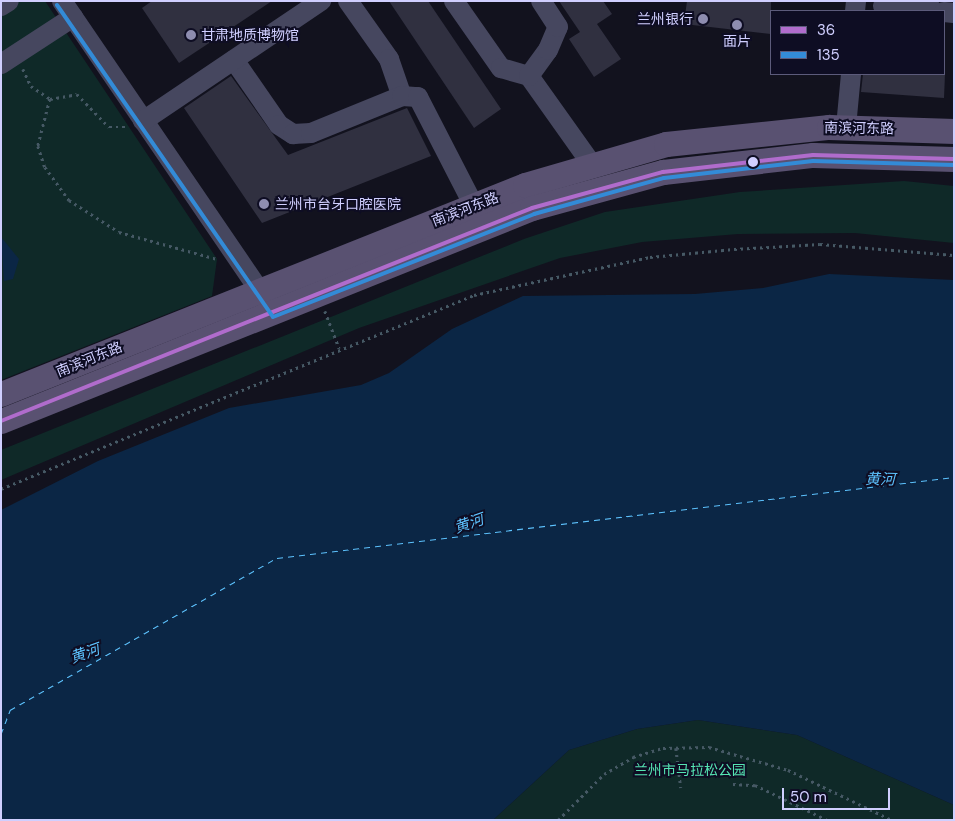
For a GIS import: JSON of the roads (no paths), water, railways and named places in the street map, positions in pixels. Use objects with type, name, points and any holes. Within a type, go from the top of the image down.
[{"type":"main road","name":"南滨河东路","points":[[1,394],[474,206],[666,144],[846,127],[954,131]]},
{"type":"main road","name":"南滨河东路","points":[[1,421],[532,208],[664,172],[813,155],[954,159]]},
{"type":"street","points":[[1,6],[9,1]]},
{"type":"street","points":[[143,120],[321,1]]},
{"type":"street","points":[[348,1],[389,59],[402,96]]},
{"type":"street","points":[[454,1],[501,68],[529,76],[594,166]]},
{"type":"street","points":[[529,76],[548,50],[558,27],[542,1]]},
{"type":"street","points":[[883,6],[924,10]]},
{"type":"street","points":[[8,59],[67,9],[274,311]]},
{"type":"street","points":[[234,60],[279,125],[293,134],[311,133],[402,96],[418,97],[474,206]]},
{"type":"street","points":[[846,127],[850,75]]},
{"type":"water","points":[[1,237],[19,259],[13,279],[4,281]]},
{"type":"water","name":"黄河","points":[[829,274],[954,280],[954,805],[797,735],[698,720],[637,729],[569,750],[493,820],[1,820],[1,510],[98,461],[229,408],[361,385],[389,373],[452,329],[523,296],[695,294],[763,288]]},
{"type":"place","name":"兰州银行","points":[[703,19]]},
{"type":"place","name":"面片","points":[[737,25]]},
{"type":"place","name":"甘肃地质博物馆","points":[[191,35]]},
{"type":"place","name":"兰州市台牙口腔医院","points":[[264,204]]},
{"type":"park label","name":"兰州市马拉松公园","points":[[690,770]]}]
